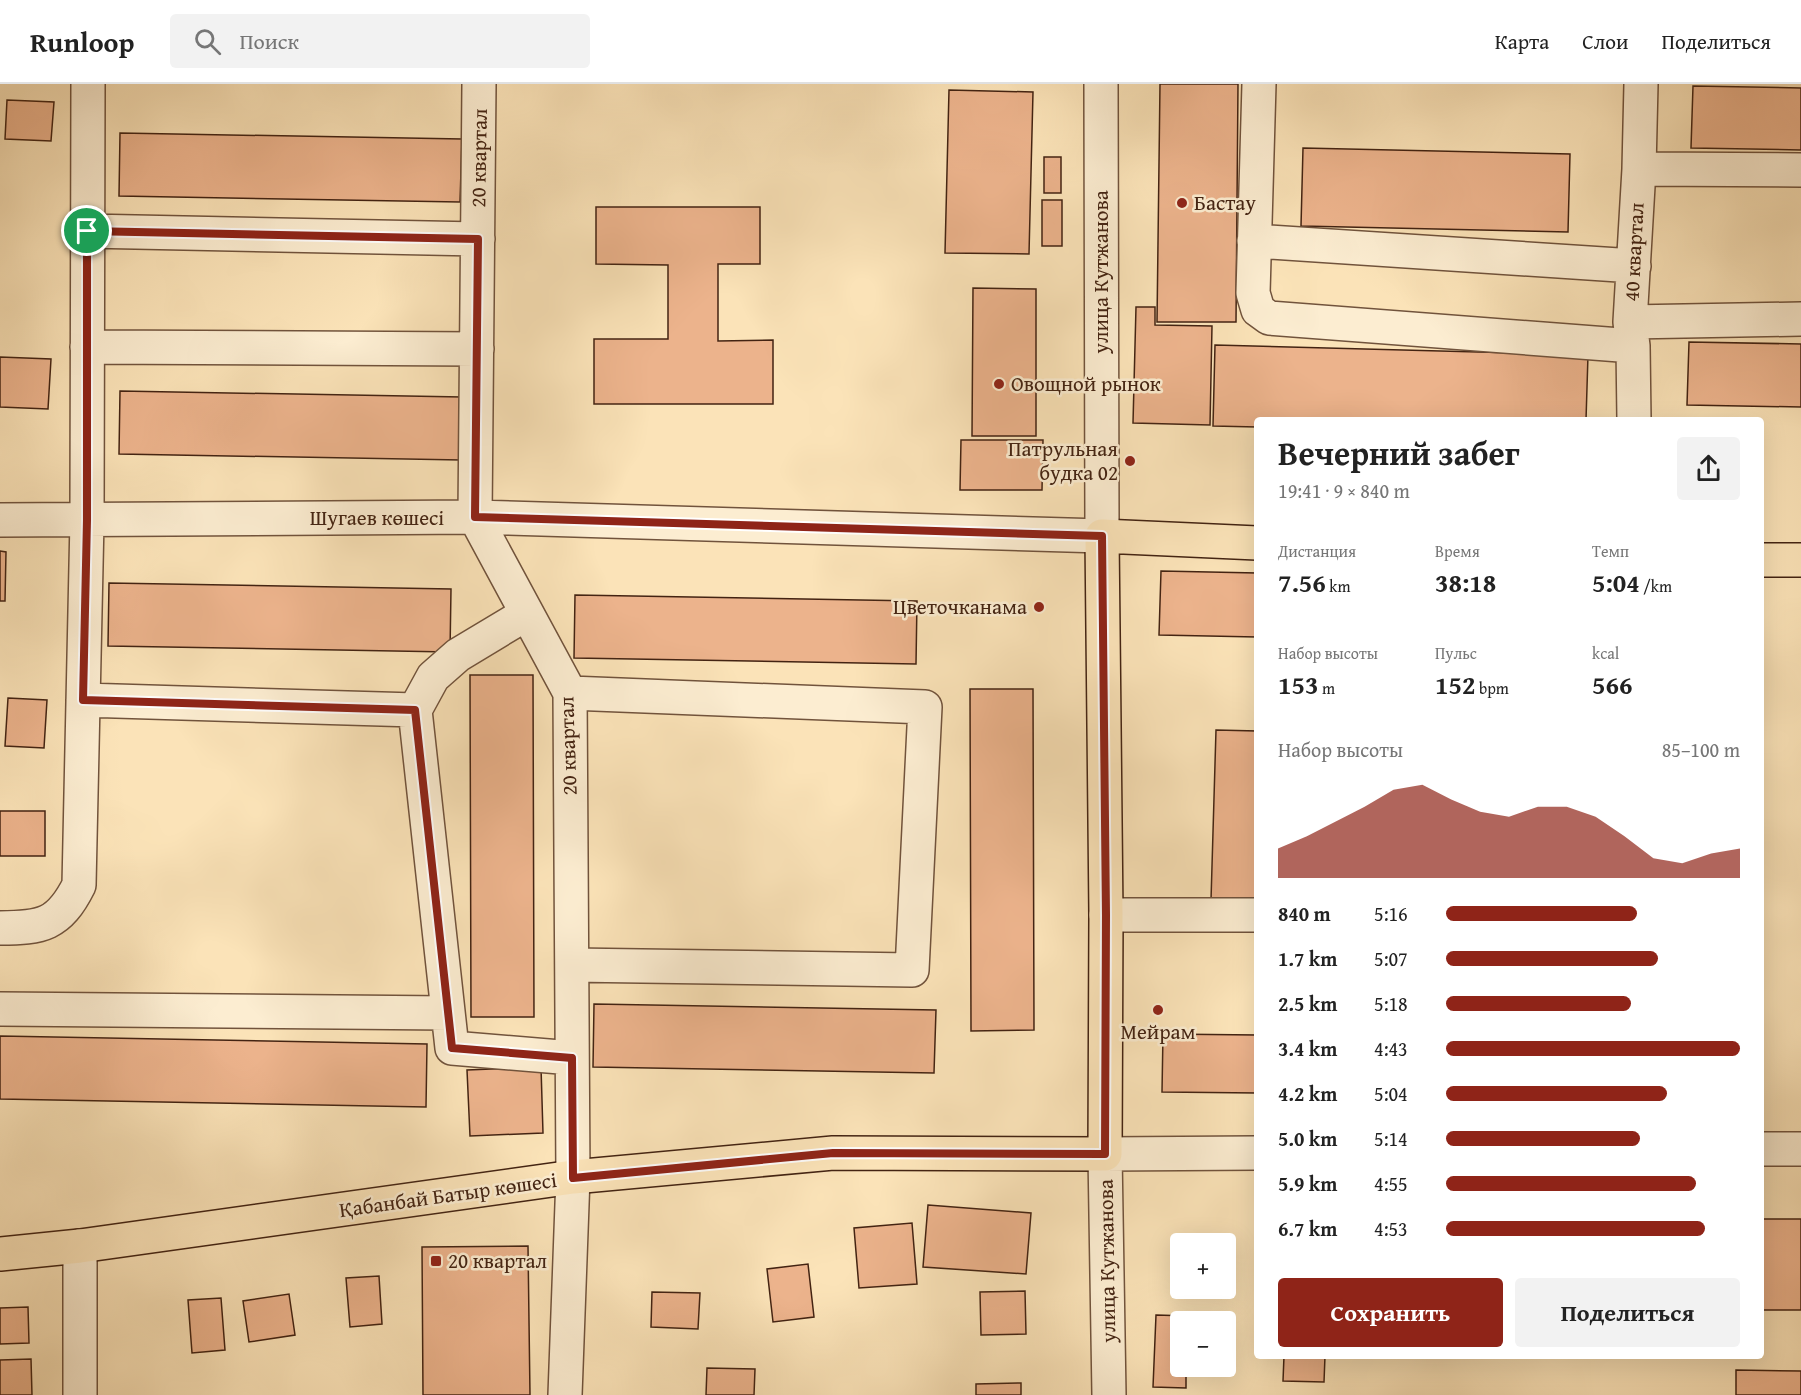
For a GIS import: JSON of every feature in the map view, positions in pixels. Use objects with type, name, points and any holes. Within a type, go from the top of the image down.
[{"type":"main road","name":"Шугаев көшесі","points":[[1102,536],[1254,543]]},
{"type":"main road","name":"улица Кутжанова","points":[[1102,536],[1106,915],[1105,1154]]},
{"type":"main road","points":[[1764,560],[1801,560]]},
{"type":"main road","name":"Қабанбай Батыр көшесі","points":[[0,1254],[80,1246],[573,1178],[833,1153],[1105,1154]]},
{"type":"street","points":[[0,928],[31,928],[55,919],[71,901],[79,885],[87,520],[88,84]]},
{"type":"street","name":"20 квартал","points":[[479,84],[475,517],[525,614],[570,693],[573,1178],[565,1395]]},
{"type":"street","name":"улица Кутжанова","points":[[1101,84],[1102,536]]},
{"type":"street","points":[[1259,84],[1252,293],[1258,310],[1269,318],[1632,334],[1801,319]]},
{"type":"street","name":"40 квартал","points":[[1634,417],[1632,334],[1641,84]]},
{"type":"street","points":[[1639,169],[1801,170]]},
{"type":"street","points":[[87,231],[478,239]]},
{"type":"street","points":[[1254,241],[1634,266]]},
{"type":"street","points":[[87,347],[477,350]]},
{"type":"street","name":"Шугаев көшесі","points":[[0,520],[475,517],[1102,536]]},
{"type":"street","points":[[525,614],[458,655],[433,677],[415,710],[452,1048],[572,1058]]},
{"type":"street","points":[[570,693],[925,707],[912,970],[572,965]]},
{"type":"street","points":[[83,700],[415,710]]},
{"type":"street","points":[[1106,915],[1254,915]]},
{"type":"street","points":[[0,1009],[448,1013]]},
{"type":"street","points":[[1764,1149],[1801,1149]]},
{"type":"street","name":"Қабанбай Батыр көшесі","points":[[1105,1154],[1254,1153]]},
{"type":"street","name":"улица Кутжанова","points":[[1105,1154],[1108,1395]]},
{"type":"street","points":[[80,1246],[81,1395]]},
{"type":"building","points":[[1160,84],[1238,84],[1236,322],[1157,322]]},
{"type":"building","points":[[1693,86],[1801,88],[1801,150],[1691,148]]},
{"type":"building","points":[[949,90],[1033,92],[1029,254],[945,253]]},
{"type":"building","points":[[7,100],[54,102],[51,141],[5,139]]},
{"type":"building","points":[[120,133],[462,139],[460,202],[119,196]]},
{"type":"building","points":[[1303,148],[1570,154],[1568,232],[1301,226]]},
{"type":"building","points":[[1044,157],[1061,157],[1061,193],[1044,193]]},
{"type":"building","points":[[1042,200],[1062,200],[1062,246],[1042,246]]},
{"type":"building","points":[[596,207],[760,207],[760,264],[718,264],[718,341],[773,340],[773,404],[594,404],[594,339],[668,339],[668,265],[596,264]]},
{"type":"building","points":[[973,288],[1036,289],[1036,436],[972,436]]},
{"type":"building","points":[[1136,307],[1155,307],[1155,325],[1212,326],[1210,425],[1133,423]]},
{"type":"building","points":[[1689,342],[1801,344],[1801,407],[1687,405]]},
{"type":"building","points":[[1215,345],[1588,355],[1586,417],[1254,417],[1254,427],[1213,426]]},
{"type":"building","points":[[0,357],[51,359],[48,409],[0,407]]},
{"type":"building","points":[[120,391],[462,397],[461,460],[119,454]]},
{"type":"building","points":[[961,440],[1043,440],[1042,490],[960,490]]},
{"type":"building","points":[[0,551],[6,552],[5,601],[0,601]]},
{"type":"building","points":[[1161,571],[1254,573],[1254,637],[1159,635]]},
{"type":"building","points":[[109,583],[451,589],[450,652],[108,646]]},
{"type":"building","points":[[575,595],[917,601],[916,664],[574,658]]},
{"type":"building","points":[[470,675],[533,675],[534,1017],[471,1017]]},
{"type":"building","points":[[970,689],[1033,689],[1034,1030],[971,1031]]},
{"type":"building","points":[[8,698],[47,700],[44,748],[5,746]]},
{"type":"building","points":[[1216,730],[1254,731],[1254,901],[1211,900]]},
{"type":"building","points":[[0,811],[45,811],[45,856],[0,856]]},
{"type":"building","points":[[594,1004],[936,1010],[934,1073],[593,1067]]},
{"type":"building","points":[[1163,1034],[1254,1035],[1254,1093],[1162,1092]]},
{"type":"building","points":[[0,1036],[427,1044],[426,1107],[0,1099]]},
{"type":"building","points":[[541,1067],[543,1133],[470,1136],[467,1070]]},
{"type":"building","points":[[928,1205],[1031,1213],[1026,1274],[923,1267]]},
{"type":"building","points":[[1764,1219],[1801,1219],[1801,1310],[1764,1310]]},
{"type":"building","points":[[912,1223],[917,1284],[859,1288],[854,1228]]},
{"type":"building","points":[[528,1246],[530,1395],[423,1395],[422,1247]]},
{"type":"building","points":[[808,1264],[814,1317],[773,1322],[767,1269]]},
{"type":"building","points":[[379,1276],[382,1324],[350,1327],[346,1278]]},
{"type":"building","points":[[1025,1291],[1026,1334],[981,1335],[980,1292]]},
{"type":"building","points":[[652,1292],[700,1293],[698,1329],[651,1327]]},
{"type":"building","points":[[289,1294],[295,1335],[249,1342],[243,1301]]},
{"type":"building","points":[[221,1298],[225,1350],[192,1353],[188,1300]]},
{"type":"building","points":[[28,1307],[29,1343],[0,1344],[0,1308]]},
{"type":"building","points":[[1156,1315],[1170,1315],[1170,1377],[1186,1377],[1186,1388],[1153,1387]]},
{"type":"building","points":[[31,1359],[32,1395],[0,1395],[0,1360]]},
{"type":"building","points":[[1284,1359],[1325,1359],[1324,1382],[1283,1381]]},
{"type":"building","points":[[707,1368],[755,1369],[754,1395],[706,1395]]},
{"type":"building","points":[[1736,1370],[1801,1371],[1801,1395],[1736,1395]]},
{"type":"building","points":[[1021,1383],[1021,1395],[976,1395],[976,1384]]},
{"type":"place","name":"Бастау","points":[[1182,203]]},
{"type":"place","name":"Овощной рынок","points":[[999,384]]},
{"type":"place","name":"Патрульная будка 02","points":[[1130,461]]},
{"type":"place","name":"Цветочканама","points":[[1039,607]]},
{"type":"place","name":"Мейрам","points":[[1158,1010]]},
{"type":"place","name":"20 квартал","points":[[436,1261]]},
{"type":"route","points":[[87,231],[478,239],[475,517],[1102,536],[1106,915],[1105,1154],[833,1153],[573,1178],[572,1058],[452,1048],[415,710],[83,700],[87,520],[87,231]]}]
